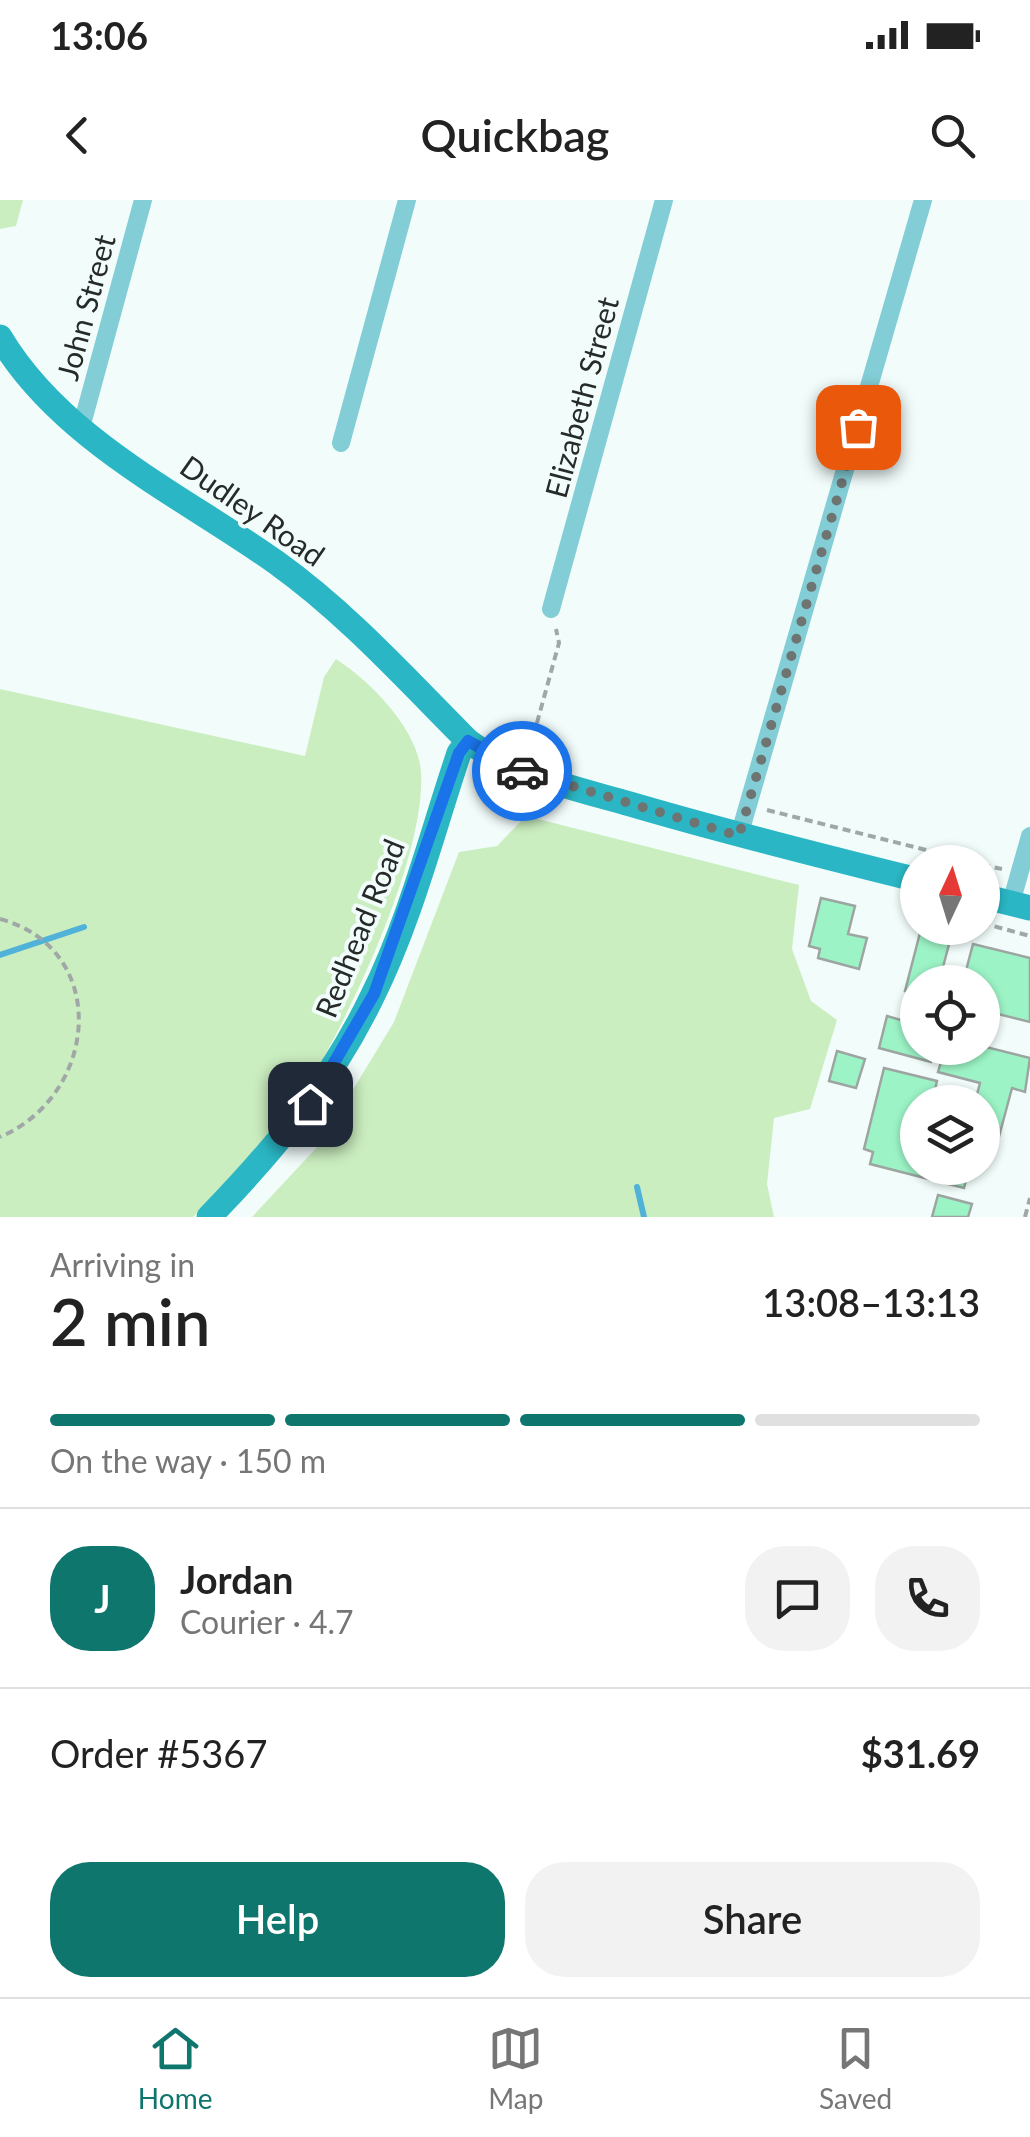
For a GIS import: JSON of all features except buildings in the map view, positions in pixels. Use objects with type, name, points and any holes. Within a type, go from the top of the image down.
[{"type":"main road","name":"Dudley Road","points":[[0,337],[40,389],[80,428],[279,564],[335,608],[468,741],[493,759],[530,775],[739,836],[900,876]]},
{"type":"main road","name":"Redhead Road","points":[[209,1217],[269,1155],[344,1049],[374,994],[459,753],[468,741]]},
{"type":"street","name":"John Street","points":[[80,428],[144,200]]},
{"type":"street","points":[[340,442],[407,200]]},
{"type":"street","name":"Elizabeth Street","points":[[551,610],[664,200]]},
{"type":"street","points":[[739,836],[924,200]]},
{"type":"street","points":[[1021,905],[1030,836]]},
{"type":"path","points":[[530,748],[559,644],[551,610]]},
{"type":"path","points":[[748,805],[907,845]]},
{"type":"path","points":[[0,919],[60,954],[80,1014],[77,1055],[52,1098],[24,1127],[0,1137]]},
{"type":"path","points":[[1000,928],[1030,936]]},
{"type":"path","points":[[1025,1217],[1030,1198]]},
{"type":"green space","points":[[0,200],[23,200],[16,226],[0,229]]},
{"type":"green space","points":[[336,659],[363,680],[402,723],[421,772],[408,861],[390,913],[368,968],[316,1072],[265,1148],[193,1217],[0,1217],[0,689],[305,756],[324,677]]},
{"type":"green space","points":[[526,816],[799,885],[792,949],[811,1001],[837,1020],[810,1109],[774,1118],[767,1184],[774,1217],[252,1217],[320,1144],[394,1022],[459,852],[497,846]]},
{"type":"waterway","points":[[0,955],[84,927]]},
{"type":"waterway","points":[[637,1187],[644,1217]]},
{"type":"way so far","points":[[522,771],[739,836],[858,427]]},
{"type":"route","points":[[310,1104],[374,994],[459,753],[468,741],[493,759],[522,771]]}]
